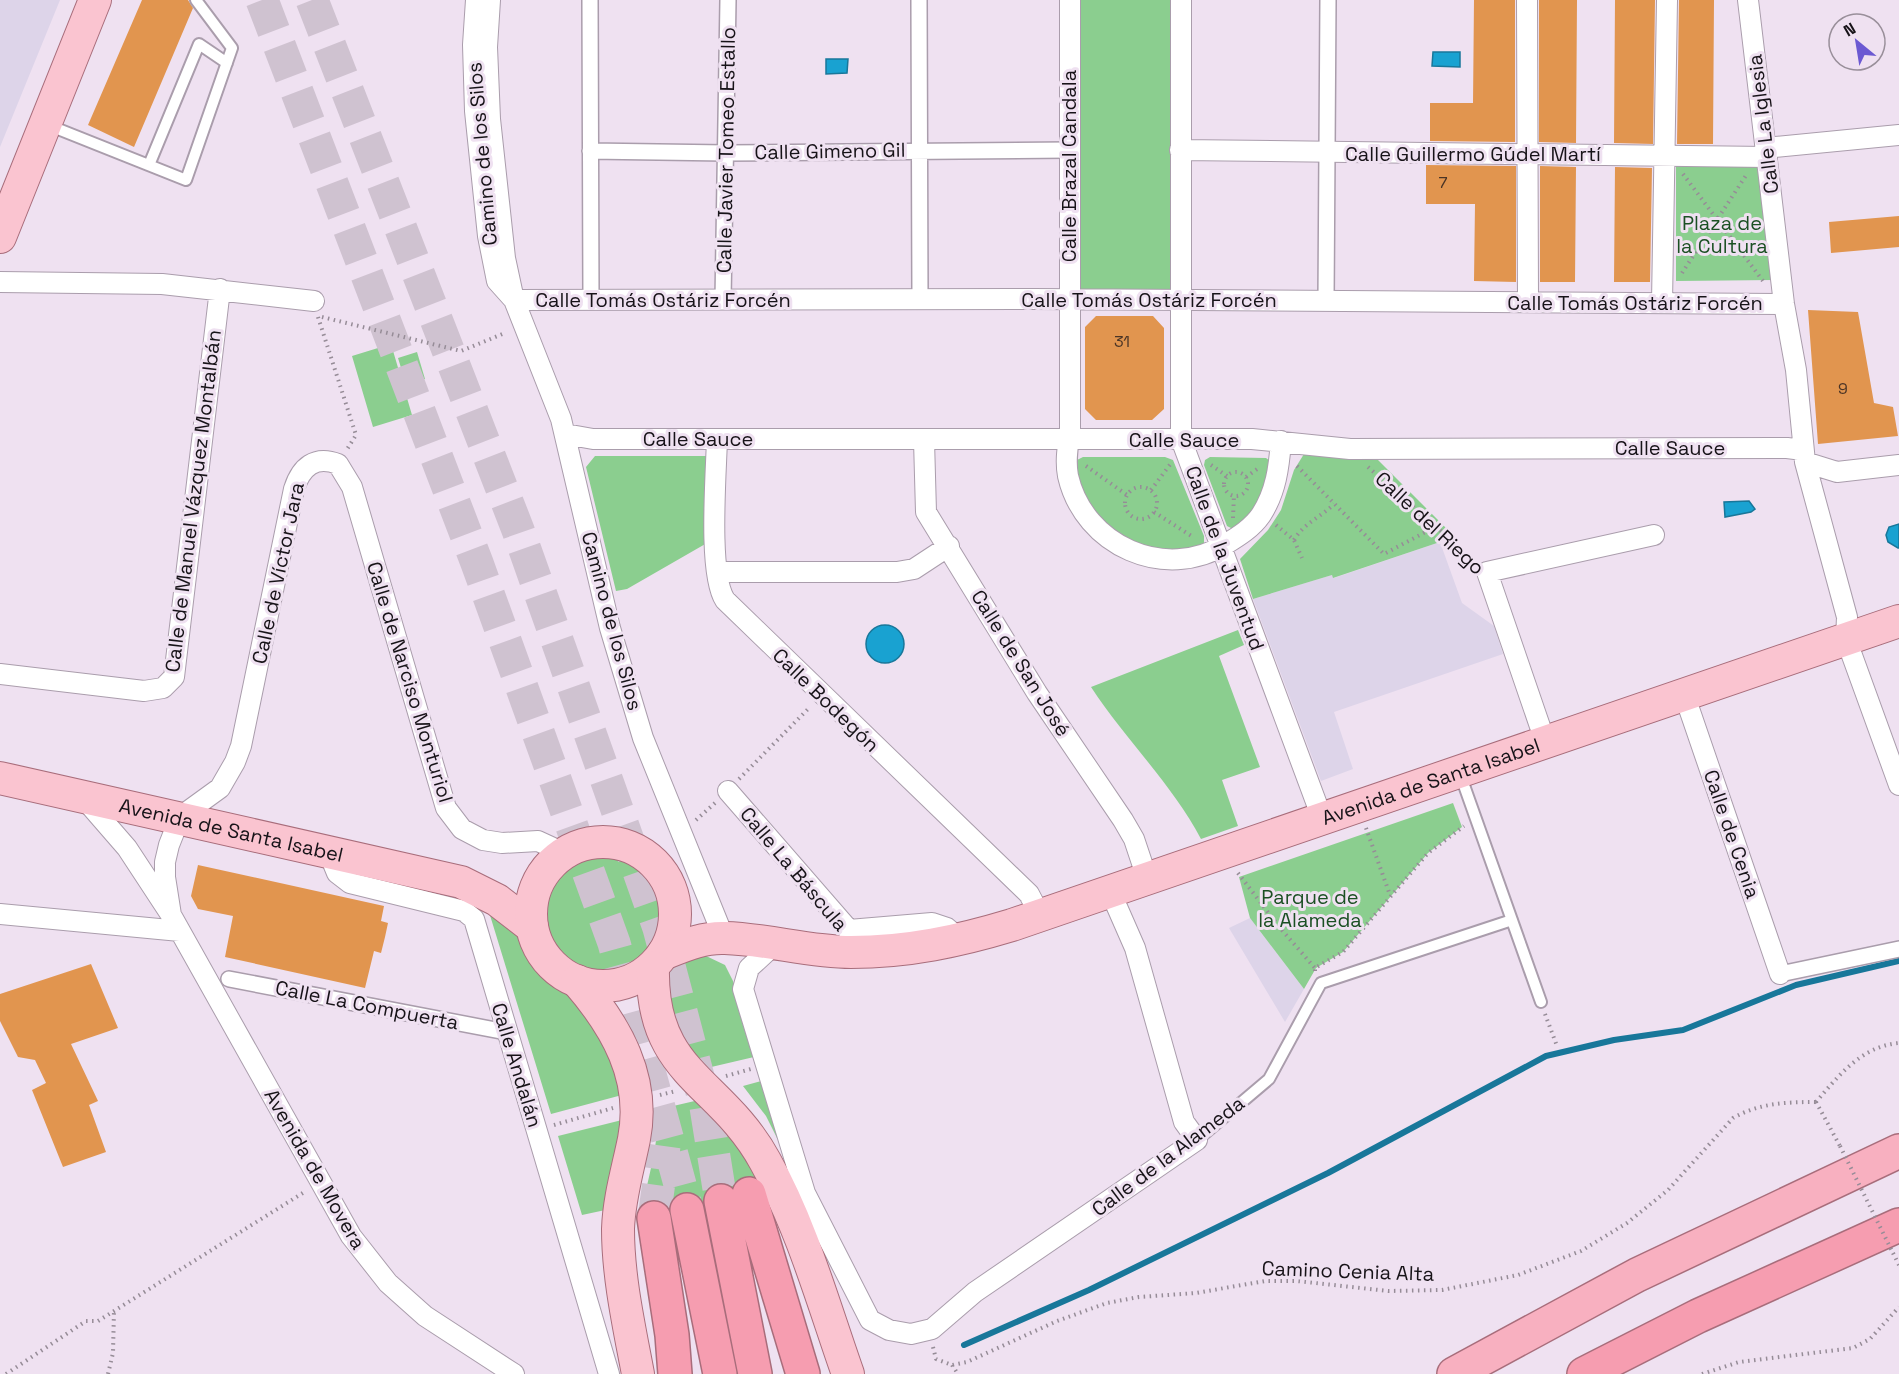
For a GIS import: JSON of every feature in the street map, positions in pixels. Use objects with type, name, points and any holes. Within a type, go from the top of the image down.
[{"type":"highway","points":[[1454,1374],[1637,1275],[1899,1151]]},
{"type":"highway","points":[[755,1374],[735,1197],[803,1374]]},
{"type":"highway","points":[[687,1210],[720,1374]]},
{"type":"highway","points":[[654,1218],[672,1335],[675,1374]]},
{"type":"highway","points":[[1584,1374],[1698,1316],[1896,1239]]},
{"type":"main road","points":[[0,237],[95,0]]},
{"type":"main road","name":"Avenida de Santa Isabel","points":[[658,960],[685,944],[724,938],[774,945],[850,941],[923,948],[961,940],[1899,621]]},
{"type":"main road","name":"Avenida de Santa Isabel","points":[[0,778],[461,882],[497,900],[532,927]]},
{"type":"main road","points":[[658,960],[642,975],[617,985],[590,985],[577,981],[552,965],[543,954],[532,927],[531,907],[541,878],[564,853],[597,842],[618,843],[632,847],[659,868],[670,886],[674,899],[674,928],[658,960],[653,1004],[667,1044],[683,1067],[741,1125],[766,1161],[800,1239],[848,1374]]},
{"type":"main road","name":"Avenida de Santa Isabel","points":[[461,882],[541,878]]},
{"type":"main road","name":"Avenida de Santa Isabel","points":[[674,899],[696,920],[724,938]]},
{"type":"main road","points":[[577,981],[603,1013],[625,1052],[637,1102],[637,1122],[625,1174],[618,1227],[622,1279],[638,1374]]},
{"type":"street","name":"Camino de los Silos","points":[[476,0],[473,45],[475,111],[488,236],[497,281],[514,300]]},
{"type":"street","name":"Camino de los Silos","points":[[490,0],[487,47],[490,119],[505,258],[514,300],[565,434],[610,628],[643,738],[724,938]]},
{"type":"street","points":[[590,0],[591,300]]},
{"type":"street","name":"Calle Javier Tomeo Estallo","points":[[723,300],[728,0]]},
{"type":"street","points":[[919,0],[920,300]]},
{"type":"street","name":"Calle Brazal Candala","points":[[1070,0],[1067,465],[1073,489],[1082,509],[1110,540],[1138,555],[1169,560],[1197,558],[1221,547],[1249,529],[1265,508],[1277,477],[1281,441]]},
{"type":"street","name":"Calle de la Juventud","points":[[1180,0],[1181,439],[1322,818]]},
{"type":"street","points":[[1326,301],[1328,0]]},
{"type":"street","points":[[1527,0],[1528,302]]},
{"type":"street","points":[[1662,303],[1667,0]]},
{"type":"street","name":"Calle La Iglesia","points":[[1748,0],[1762,154],[1796,370],[1804,456],[1847,617],[1846,639],[1899,785]]},
{"type":"street","name":"Calle Guillermo Gúdel Martí","points":[[1180,150],[1327,153],[1528,152],[1665,157],[1762,154],[1899,135]]},
{"type":"street","name":"Calle Gimeno Gil","points":[[590,151],[726,153],[1069,150]]},
{"type":"street","points":[[0,282],[162,284],[220,290],[316,309]]},
{"type":"street","name":"Calle de Manuel Vázquez Montalbán","points":[[0,674],[144,691],[163,688],[174,677],[220,290]]},
{"type":"street","name":"Calle Tomás Ostáriz Forcén","points":[[514,300],[1069,299],[1784,303]]},
{"type":"street","name":"Calle Sauce","points":[[565,434],[593,439],[1181,439],[1281,441],[1350,449],[1787,448],[1837,472]]},
{"type":"street","name":"Calle Bodegón","points":[[717,440],[718,572],[721,592],[727,603],[1029,894],[1040,915]]},
{"type":"street","name":"Calle de San José","points":[[924,440],[924,507],[1037,693],[1124,820],[1134,839],[1147,878]]},
{"type":"street","name":"Calle de Víctor Jara","points":[[180,817],[220,788],[241,746],[298,478],[310,464],[329,461],[338,464]]},
{"type":"street","name":"Calle de Narciso Monturiol","points":[[338,464],[352,487],[446,808],[462,829],[483,840],[502,843],[538,841],[564,853]]},
{"type":"street","points":[[1812,492],[1837,472],[1899,465]]},
{"type":"street","points":[[1487,572],[1654,535]]},
{"type":"street","points":[[718,572],[897,572],[914,569],[949,546]]},
{"type":"street","name":"Calle del Riego","points":[[1487,572],[1545,741]]},
{"type":"street","name":"Calle de Cenia","points":[[1684,694],[1780,974]]},
{"type":"street","name":"Calle La Báscula","points":[[728,791],[850,941]]},
{"type":"street","name":"Avenida de Movera","points":[[81,795],[127,848],[176,923],[351,1236],[388,1283],[425,1316],[514,1374]]},
{"type":"street","name":"Avenida de Movera","points":[[176,923],[166,884],[165,862],[180,817]]},
{"type":"street","name":"Calle Andalán","points":[[328,851],[337,873],[350,882],[464,911],[471,915],[609,1374]]},
{"type":"street","points":[[1110,891],[1135,948],[1184,1122],[1197,1140]]},
{"type":"street","points":[[0,915],[176,923]]},
{"type":"street","points":[[774,945],[749,969],[743,990],[806,1193],[866,1314],[876,1325],[910,1334],[932,1329]]},
{"type":"street","points":[[1780,974],[1899,949]]},
{"type":"street","name":"Calle La Compuerta","points":[[229,978],[506,1032]]},
{"type":"street","name":"Calle de la Alameda","points":[[932,1329],[975,1292],[1197,1140]]},
{"type":"lane","points":[[45,124],[186,180],[232,48],[196,0]]},
{"type":"lane","points":[[149,165],[199,44],[227,63]]},
{"type":"lane","points":[[1459,771],[1541,1002]]},
{"type":"lane","points":[[1321,983],[1512,920]]},
{"type":"lane","name":"Calle de la Alameda","points":[[1197,1140],[1269,1079],[1321,983]]},
{"type":"path","points":[[1662,303],[1762,154]]},
{"type":"path","points":[[1665,157],[1676,165],[1756,275],[1784,303]]},
{"type":"path","points":[[316,309],[460,351],[505,333]]},
{"type":"path","points":[[316,309],[356,435],[338,464]]},
{"type":"path","name":"Calle del Riego","points":[[1350,449],[1487,572]]},
{"type":"path","points":[[1151,490],[1175,458]]},
{"type":"path","points":[[1077,460],[1128,495]]},
{"type":"path","points":[[1204,460],[1227,476]]},
{"type":"path","points":[[1294,463],[1384,554],[1435,527]]},
{"type":"path","points":[[1227,476],[1239,472],[1247,480],[1245,491],[1234,495]]},
{"type":"path","points":[[1227,476],[1225,489],[1234,495]]},
{"type":"path","points":[[1138,487],[1151,490],[1157,500],[1154,512],[1145,518],[1135,517],[1125,505],[1128,495],[1138,487]]},
{"type":"path","points":[[1233,529],[1234,495]]},
{"type":"path","points":[[1294,540],[1301,528],[1323,515],[1334,504]]},
{"type":"path","points":[[1154,512],[1194,538]]},
{"type":"path","points":[[1271,521],[1294,540],[1302,558]]},
{"type":"path","name":"Calle La Báscula","points":[[681,832],[703,816],[821,696]]},
{"type":"path","points":[[1316,968],[1343,952],[1428,853],[1465,826]]},
{"type":"path","points":[[1368,832],[1390,895]]},
{"type":"path","points":[[1241,876],[1316,968],[1321,983]]},
{"type":"path","points":[[1541,1002],[1557,1046]]},
{"type":"path","points":[[1899,1042],[1874,1048],[1857,1058],[1816,1102],[1896,1239],[1899,1265]]},
{"type":"path","points":[[722,1077],[757,1068]]},
{"type":"path","points":[[651,1098],[679,1090]]},
{"type":"path","name":"Camino Cenia Alta","points":[[952,1365],[967,1362],[1097,1307],[1139,1297],[1196,1293],[1265,1281],[1297,1281],[1388,1291],[1442,1290],[1518,1275],[1581,1251],[1627,1223],[1668,1190],[1739,1114],[1766,1105],[1816,1102]]},
{"type":"path","points":[[548,1127],[622,1106]]},
{"type":"path","points":[[6,1374],[86,1320],[98,1321],[280,1205],[321,1183]]},
{"type":"path","points":[[1702,1374],[1739,1362],[1853,1348],[1870,1339],[1899,1307]]},
{"type":"path","points":[[108,1374],[113,1353],[114,1309]]},
{"type":"path","points":[[932,1329],[936,1359],[952,1365],[958,1374]]},
{"type":"shaded area","points":[[0,0],[60,0],[0,147]]},
{"type":"shaded area","points":[[1440,542],[1462,603],[1494,626],[1503,654],[1334,712],[1353,769],[1321,781],[1253,599],[1332,575],[1334,578]]},
{"type":"shaded area","points":[[1250,918],[1304,989],[1285,1022],[1229,928]]},
{"type":"green space","points":[[1080,0],[1176,0],[1174,292],[1077,290]]},
{"type":"green space","name":"Plaza de la Cultura","points":[[1676,165],[1760,166],[1774,280],[1676,281]]},
{"type":"green space","points":[[391,344],[412,415],[373,427],[352,356]]},
{"type":"green space","points":[[417,352],[425,379],[406,384],[398,358]]},
{"type":"green space","points":[[1304,454],[1378,460],[1449,531],[1440,542],[1333,578],[1332,575],[1253,599],[1240,559],[1268,530],[1281,510],[1294,470]]},
{"type":"green space","points":[[595,456],[710,456],[707,543],[627,589],[616,591],[586,467]]},
{"type":"green space","points":[[1083,457],[1165,457],[1173,460],[1204,536],[1204,544],[1201,547],[1169,552],[1152,550],[1119,535],[1093,510],[1084,494],[1077,460]]},
{"type":"green space","points":[[1210,457],[1266,458],[1270,461],[1259,499],[1249,514],[1233,529],[1227,526],[1204,465],[1205,460]]},
{"type":"green space","points":[[1238,630],[1244,645],[1219,656],[1260,767],[1222,780],[1238,826],[1201,839],[1176,799],[1091,687]]},
{"type":"green space","name":"Parque de la Alameda","points":[[1453,803],[1462,827],[1428,853],[1343,952],[1316,968],[1304,989],[1250,918],[1239,877]]},
{"type":"green space","points":[[605,856],[627,861],[646,873],[658,892],[663,914],[658,936],[646,955],[627,967],[605,972],[583,967],[564,955],[552,936],[547,914],[552,892],[564,873],[583,861]]},
{"type":"green space","points":[[489,912],[517,930],[526,947],[547,975],[573,997],[609,1043],[622,1095],[551,1114]]},
{"type":"green space","points":[[704,955],[725,965],[733,981],[754,1057],[707,1068],[690,1049],[679,1031],[667,986],[684,962]]},
{"type":"green space","points":[[765,1080],[780,1137],[777,1138],[766,1116],[743,1086]]},
{"type":"green space","points":[[699,1100],[746,1155],[762,1190],[640,1221],[655,1150],[656,1110]]},
{"type":"green space","points":[[626,1119],[610,1209],[582,1215],[558,1136]]},
{"type":"water","points":[[1433,52],[1460,52],[1460,67],[1432,66]]},
{"type":"water","points":[[826,59],[848,59],[847,73],[826,74]]},
{"type":"water","points":[[1749,501],[1755,509],[1751,512],[1725,517],[1724,502]]},
{"type":"water","points":[[1899,524],[1898,548],[1888,542],[1886,535],[1889,527]]},
{"type":"water","points":[[885,625],[898,631],[904,644],[898,657],[885,663],[872,657],[866,644],[872,631]]},
{"type":"building","points":[[142,0],[188,0],[193,8],[134,147],[88,125]]},
{"type":"building","points":[[1474,0],[1515,0],[1515,142],[1430,141],[1430,103],[1473,103]]},
{"type":"building","points":[[1539,0],[1577,0],[1576,143],[1539,142]]},
{"type":"building","points":[[1615,0],[1655,0],[1653,144],[1614,143]]},
{"type":"building","points":[[1679,0],[1714,0],[1713,144],[1677,144]]},
{"type":"building","points":[[1426,165],[1516,166],[1516,282],[1474,281],[1475,204],[1426,204]]},
{"type":"building","points":[[1540,166],[1576,167],[1575,282],[1540,282]]},
{"type":"building","points":[[1615,167],[1652,168],[1650,282],[1614,282]]},
{"type":"building","points":[[1899,216],[1899,247],[1831,253],[1829,222]]},
{"type":"building","points":[[1808,310],[1858,312],[1874,403],[1893,407],[1898,436],[1818,444]]},
{"type":"building","points":[[1096,316],[1153,316],[1164,328],[1164,409],[1152,420],[1096,420],[1085,409],[1085,327]]},
{"type":"building","points":[[198,865],[384,906],[381,921],[388,923],[385,937],[381,953],[374,951],[365,988],[225,957],[233,916],[198,909],[191,896]]},
{"type":"building","points":[[91,964],[118,1028],[71,1044],[98,1101],[89,1105],[106,1152],[63,1167],[32,1090],[46,1083],[35,1060],[18,1057],[0,1021],[0,994]]},
{"type":"waterway","points":[[964,1345],[1089,1290],[1328,1173],[1546,1056],[1614,1040],[1683,1030],[1796,985],[1899,961]]},
{"type":"tunnel","points":[[262,0],[477,563],[614,943],[687,1210]]},
{"type":"tunnel","points":[[312,0],[518,530],[659,928],[706,1107],[721,1201]]},
{"type":"tunnel","points":[[654,1218],[664,1146]]}]
